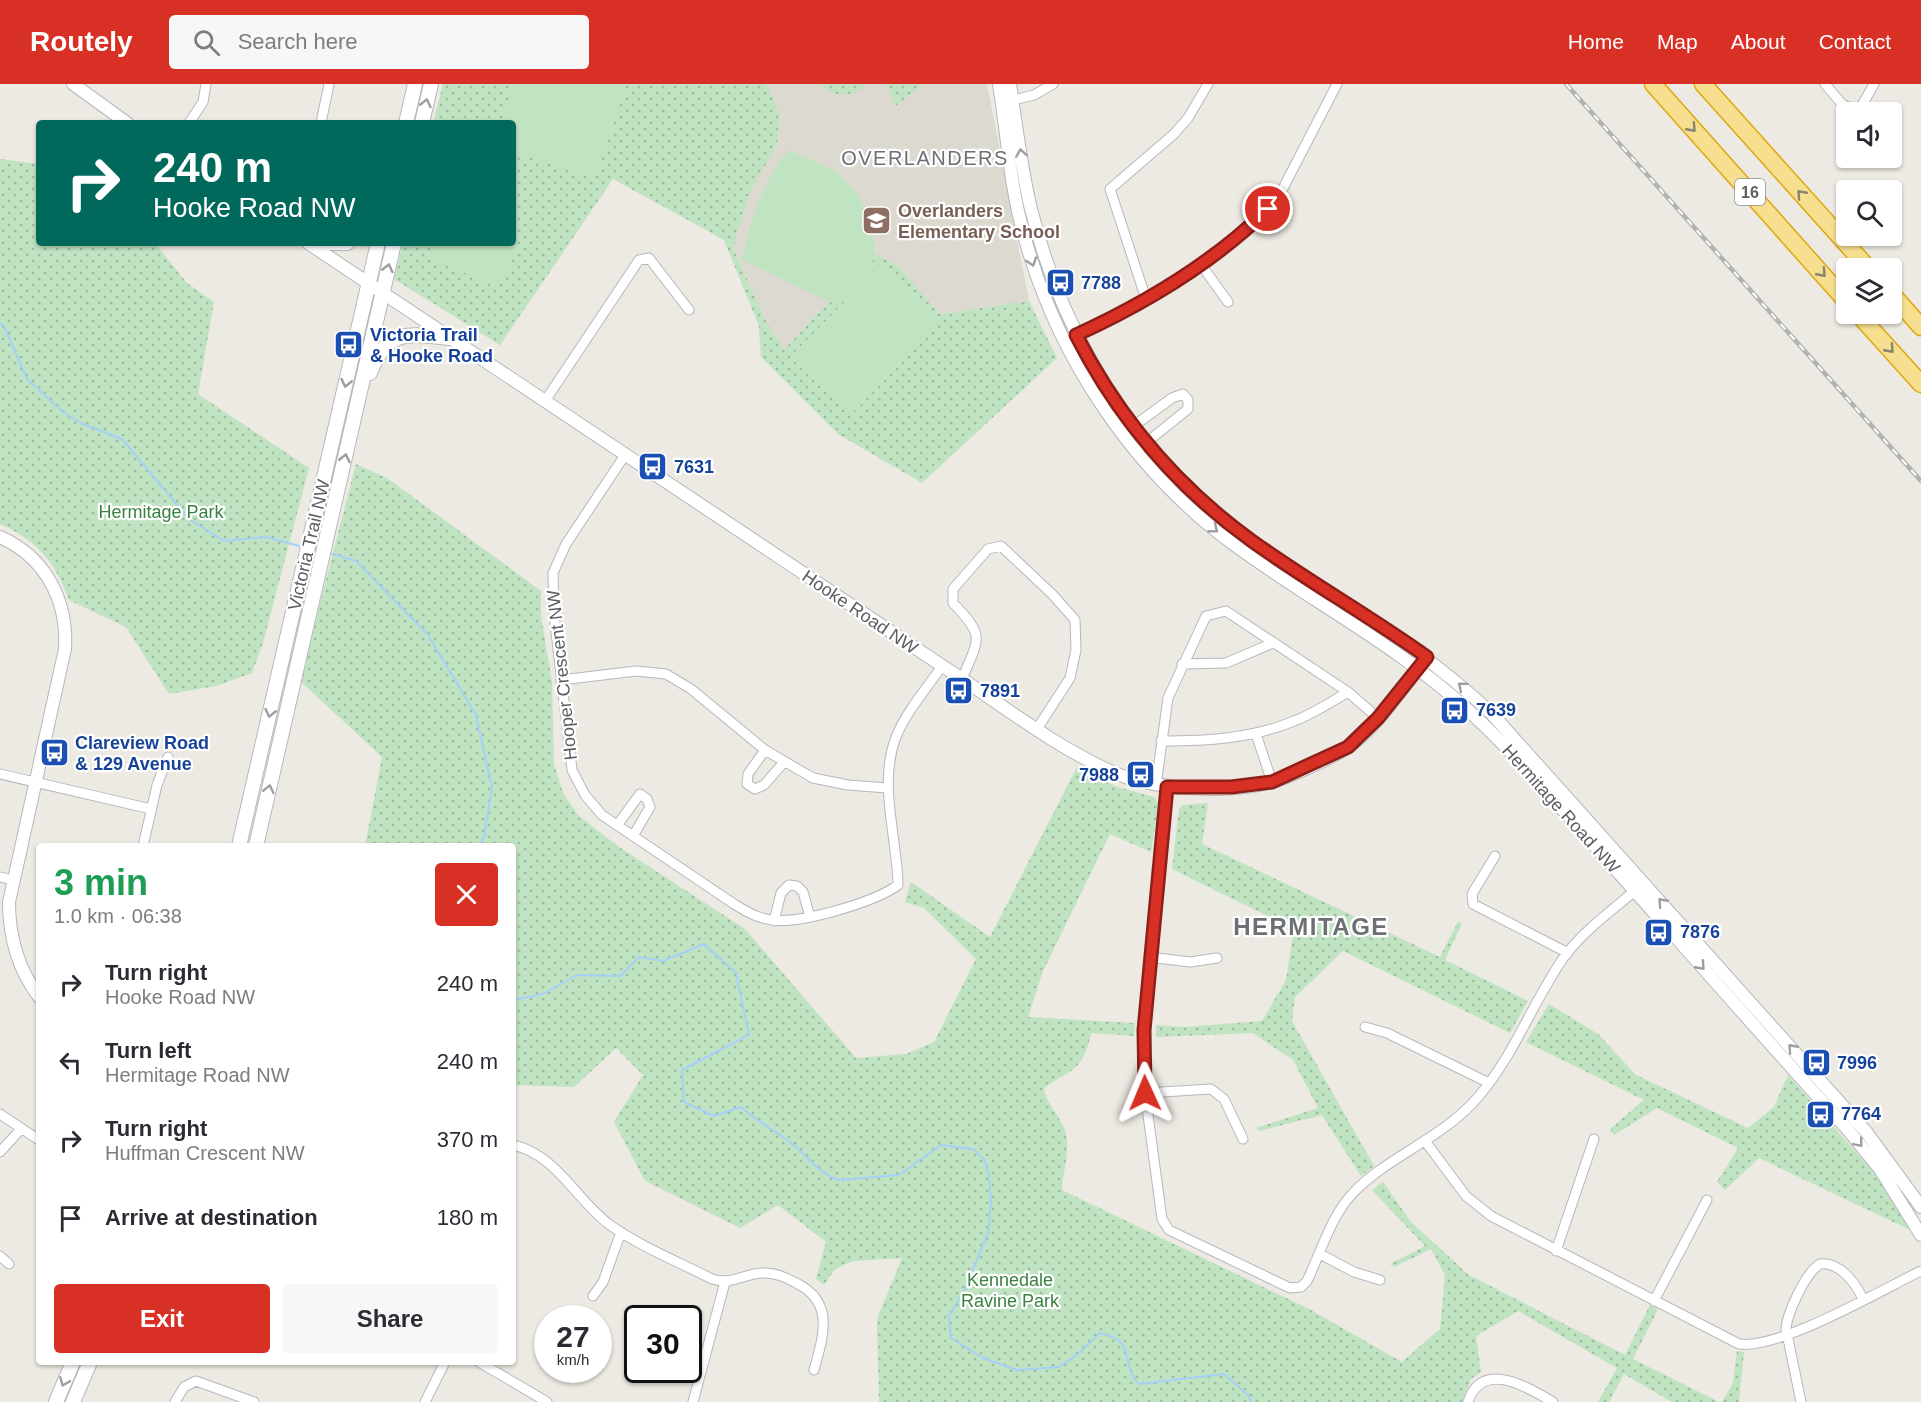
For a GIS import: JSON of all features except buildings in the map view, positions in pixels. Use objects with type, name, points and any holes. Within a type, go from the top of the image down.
[{"type":"highway","name":"16","points":[[1653,84],[1836,290]]},
{"type":"highway","name":"16","points":[[1703,84],[1859,258]]},
{"type":"highway","points":[[1902,305],[1921,327]]},
{"type":"highway","points":[[1867,324],[1921,384]]},
{"type":"main road","points":[[407,120],[415,84]]},
{"type":"main road","points":[[423,120],[431,84]]},
{"type":"main road","name":"Victoria Trail NW","points":[[240,843],[377,246]]},
{"type":"main road","name":"Victoria Trail NW","points":[[257,843],[393,246]]},
{"type":"main road","points":[[357,406],[376,361],[398,337],[412,333],[449,338]]},
{"type":"main road","points":[[56,1402],[72,1365]]},
{"type":"main road","points":[[73,1402],[89,1365]]},
{"type":"street","points":[[73,84],[124,120]]},
{"type":"street","points":[[191,120],[203,102],[206,84]]},
{"type":"street","points":[[322,120],[329,84]]},
{"type":"street","name":"Hermitage Road NW","points":[[999,84],[1007,101]]},
{"type":"street","name":"Hermitage Road NW","points":[[1010,84],[1007,101],[1012,177],[1024,234],[1041,290],[1071,337],[1100,402],[1129,430],[1173,493],[1234,544],[1419,667],[1472,713],[1639,887],[1868,1132],[1921,1207]]},
{"type":"street","points":[[1007,101],[1035,95],[1053,84]]},
{"type":"street","points":[[1146,299],[1110,189],[1174,134],[1188,118],[1208,84]]},
{"type":"street","points":[[1071,337],[1146,299],[1202,266],[1277,200],[1337,84]]},
{"type":"street","points":[[1825,84],[1842,104],[1852,109],[1861,107],[1874,84]]},
{"type":"street","name":"Hooke Road NW","points":[[312,246],[962,680],[1037,729],[1111,772],[1161,786],[1231,787],[1272,782],[1348,747],[1378,718],[1427,657]]},
{"type":"street","points":[[545,401],[639,260],[649,258],[689,310]]},
{"type":"street","points":[[1202,266],[1228,302]]},
{"type":"street","points":[[1129,430],[1172,398],[1183,394],[1188,400],[1188,409],[1142,447]]},
{"type":"street","name":"Hermitage Road NW","points":[[1142,447],[1199,499],[1245,536],[1427,657],[1512,734],[1639,887],[1862,1147],[1896,1192],[1921,1235]]},
{"type":"street","name":"Hooper Crescent NW","points":[[625,455],[566,544],[552,573],[552,596],[572,770],[590,802],[602,815],[633,836],[755,917],[774,921],[798,921],[885,894],[897,885],[887,788],[896,736],[942,666]]},
{"type":"street","points":[[0,537],[28,554],[44,571],[60,602],[65,625],[65,649],[9,902],[12,939],[24,974],[36,992]]},
{"type":"street","points":[[962,680],[978,640],[975,626],[953,603],[953,589],[988,549],[1001,546],[1052,594],[1075,620],[1076,650],[1070,678],[1037,729]]},
{"type":"street","points":[[1378,718],[1348,692],[1226,611],[1206,616],[1182,664],[1168,698],[1161,741],[1161,786],[1144,1030],[1145,1093],[1161,1213],[1165,1227],[1290,1288],[1304,1285],[1340,1210],[1355,1191],[1465,1111],[1490,1083],[1568,952],[1639,887]]},
{"type":"street","points":[[1182,664],[1226,663],[1273,643]]},
{"type":"street","points":[[561,680],[636,671],[666,674],[691,689],[765,750],[813,778],[848,785],[887,788]]},
{"type":"street","points":[[1161,741],[1207,741],[1256,734],[1296,721],[1348,692]]},
{"type":"street","points":[[1256,734],[1272,782]]},
{"type":"street","points":[[765,750],[748,774],[747,784],[754,789],[764,785],[784,762]]},
{"type":"street","points":[[144,843],[151,809],[168,758]]},
{"type":"street","points":[[0,774],[151,809]]},
{"type":"street","points":[[618,824],[640,794],[647,799],[650,807],[633,836]]},
{"type":"street","points":[[1495,856],[1472,894],[1473,904],[1568,952]]},
{"type":"street","points":[[0,877],[13,880]]},
{"type":"street","points":[[774,921],[781,893],[789,885],[797,886],[803,891],[810,917]]},
{"type":"street","points":[[1149,957],[1190,962],[1217,958]]},
{"type":"street","points":[[1365,1027],[1384,1031],[1490,1083]]},
{"type":"street","points":[[1145,1093],[1211,1089],[1224,1099],[1243,1139]]},
{"type":"street","points":[[0,1114],[36,1138]]},
{"type":"street","points":[[0,1152],[21,1129]]},
{"type":"street","points":[[1556,1251],[1594,1139]]},
{"type":"street","points":[[1425,1141],[1449,1176],[1474,1204],[1500,1221],[1739,1344],[1758,1346],[1787,1336],[1921,1271]]},
{"type":"street","points":[[516,1146],[528,1149],[545,1159],[587,1206],[621,1232],[712,1279],[725,1282],[769,1273],[786,1278],[812,1292],[821,1305],[823,1319],[820,1347],[814,1370]]},
{"type":"street","points":[[1654,1301],[1707,1200]]},
{"type":"street","points":[[593,1296],[603,1282],[621,1232]]},
{"type":"street","points":[[1320,1254],[1353,1272],[1380,1280]]},
{"type":"street","points":[[0,1256],[9,1264]]},
{"type":"street","points":[[1801,1402],[1787,1336],[1788,1317],[1809,1275],[1820,1264],[1835,1266],[1853,1281],[1863,1299]]},
{"type":"street","points":[[693,1402],[725,1282]]},
{"type":"street","points":[[425,1402],[444,1365]]},
{"type":"street","points":[[484,1365],[541,1400]]},
{"type":"street","points":[[1468,1402],[1473,1390],[1481,1383],[1500,1378],[1512,1381],[1552,1402]]},
{"type":"street","points":[[176,1402],[181,1392],[192,1381],[209,1384],[254,1402]]},
{"type":"shaded area","name":"Overlanders Elementary School","points":[[767,84],[886,84],[896,106],[923,84],[987,84],[1029,301],[940,314],[899,267],[874,253],[784,350],[764,317],[733,248],[750,192],[777,145],[780,115]]},
{"type":"green space","points":[[443,84],[767,84],[780,115],[777,145],[750,192],[733,248],[764,317],[784,350],[874,253],[899,267],[940,314],[1029,301],[1057,358],[922,483],[838,434],[761,357],[759,326],[724,240],[613,179],[500,345],[394,279],[402,246],[516,246],[516,120],[434,120]]},
{"type":"green space","points":[[515,84],[627,84],[593,179],[516,151],[516,120],[502,120]]},
{"type":"green space","points":[[819,84],[862,84],[865,87],[853,93],[836,94]]},
{"type":"green space","points":[[886,84],[923,84],[896,106]]},
{"type":"green space","points":[[788,150],[827,167],[840,176],[862,202],[872,228],[874,241],[874,254],[866,279],[880,265],[940,323],[850,416],[790,357],[846,300],[836,305],[742,260],[759,202],[771,175]]},
{"type":"green space","name":"Hermitage Park","points":[[0,159],[36,164],[36,246],[157,246],[187,283],[214,302],[198,394],[309,468],[263,643],[252,673],[216,686],[169,694],[126,627],[69,600],[58,574],[44,554],[25,538],[0,524]]},
{"type":"green space","points":[[1025,214],[1067,325],[1065,327],[1051,303],[1023,215]]},
{"type":"green space","points":[[432,246],[515,246],[507,274],[497,287],[433,259],[429,252]]},
{"type":"green space","points":[[1080,351],[1123,423],[1108,409],[1096,392],[1078,354]]},
{"type":"green space","points":[[1152,455],[1209,513],[1206,517],[1154,466]]},
{"type":"green space","name":"Kennedale Ravine Park","points":[[356,464],[387,478],[541,591],[541,616],[552,682],[554,764],[563,793],[578,815],[619,847],[745,929],[856,1058],[906,1054],[934,1042],[976,959],[924,908],[905,902],[911,882],[990,937],[1077,767],[1117,787],[1154,797],[1159,804],[1151,852],[1110,834],[1043,971],[1028,1017],[1135,1023],[1134,1036],[1091,1033],[1078,1065],[1044,1089],[1067,1137],[1062,1190],[1309,1309],[1402,1362],[1440,1329],[1445,1275],[1431,1249],[1394,1267],[1390,1264],[1425,1246],[1372,1190],[1383,1182],[1411,1222],[1469,1275],[1625,1355],[1650,1305],[1658,1309],[1633,1359],[1719,1402],[1672,1402],[1624,1374],[1609,1402],[1598,1402],[1617,1368],[1518,1311],[1476,1336],[1481,1372],[1471,1379],[1462,1402],[879,1402],[877,1319],[902,1258],[853,1261],[835,1269],[824,1285],[816,1279],[826,1242],[778,1205],[740,1228],[645,1181],[614,1122],[643,1075],[616,1048],[574,1087],[516,1085],[516,843],[366,843],[382,757],[300,681]]},
{"type":"green space","points":[[1231,531],[1410,651],[1408,654],[1285,574],[1228,533]]},
{"type":"green space","points":[[1208,803],[1202,844],[1440,957],[1458,922],[1462,923],[1445,960],[1528,1001],[1510,1033],[1343,951],[1295,997],[1292,1021],[1374,1166],[1361,1176],[1322,1115],[1259,1131],[1256,1128],[1318,1108],[1293,1060],[1253,1033],[1156,1037],[1156,1025],[1184,1027],[1262,1021],[1286,980],[1294,929],[1172,869],[1179,809],[1183,805]]},
{"type":"green space","points":[[1549,1004],[1598,1034],[1636,1075],[1748,1128],[1774,1107],[1788,1075],[1884,1184],[1912,1231],[1759,1158],[1725,1190],[1717,1182],[1738,1148],[1657,1108],[1614,1135],[1610,1129],[1644,1100],[1526,1042]]},
{"type":"green space","points":[[1737,1351],[1744,1352],[1739,1402],[1722,1402],[1733,1383]]},
{"type":"waterway","points":[[0,324],[4,326],[27,379],[64,413],[83,424],[122,439],[189,519],[224,541],[266,537],[303,547]]},
{"type":"waterway","points":[[329,553],[356,561],[428,635],[476,715],[492,787],[484,837],[480,843]]},
{"type":"waterway","points":[[516,999],[543,994],[577,975],[620,976],[639,957],[663,961],[704,944],[736,973],[749,1035],[682,1070],[684,1102],[714,1116],[741,1107],[791,1143],[820,1170],[840,1180],[899,1175],[941,1145],[973,1149],[984,1159],[989,1175],[991,1203],[988,1233],[965,1289],[949,1316],[951,1338],[983,1358],[1017,1370],[1059,1367],[1077,1355],[1100,1333],[1120,1342],[1127,1354],[1133,1377],[1139,1384],[1224,1374],[1249,1396],[1251,1402]]},
{"type":"railway","points":[[1566,84],[1921,481]]},
{"type":"place","name":"Overlanders Elementary School","points":[[877,221]]},
{"type":"place","name":"7788","points":[[1060,283]]},
{"type":"place","name":"Victoria Trail & Hooke Road","points":[[349,345]]},
{"type":"place","name":"7631","points":[[653,467]]},
{"type":"place","name":"7891","points":[[959,691]]},
{"type":"place","name":"7639","points":[[1455,710]]},
{"type":"place","name":"Clareview Road & 129 Avenue","points":[[54,753]]},
{"type":"place","name":"7988","points":[[1140,775]]},
{"type":"place","name":"7876","points":[[1659,932]]},
{"type":"place","name":"7996","points":[[1816,1063]]},
{"type":"place","name":"7764","points":[[1820,1114]]},
{"type":"district","name":"OVERLANDERS","points":[[925,158]]},
{"type":"district","name":"HERMITAGE","points":[[1311,927]]},
{"type":"route","points":[[1145,1093],[1144,1030],[1149,957],[1167,787],[1231,787],[1272,782],[1348,747],[1378,718],[1427,657],[1396,634],[1253,541],[1199,499],[1146,443],[1101,381],[1076,335],[1146,299],[1202,266],[1268,209]]}]
